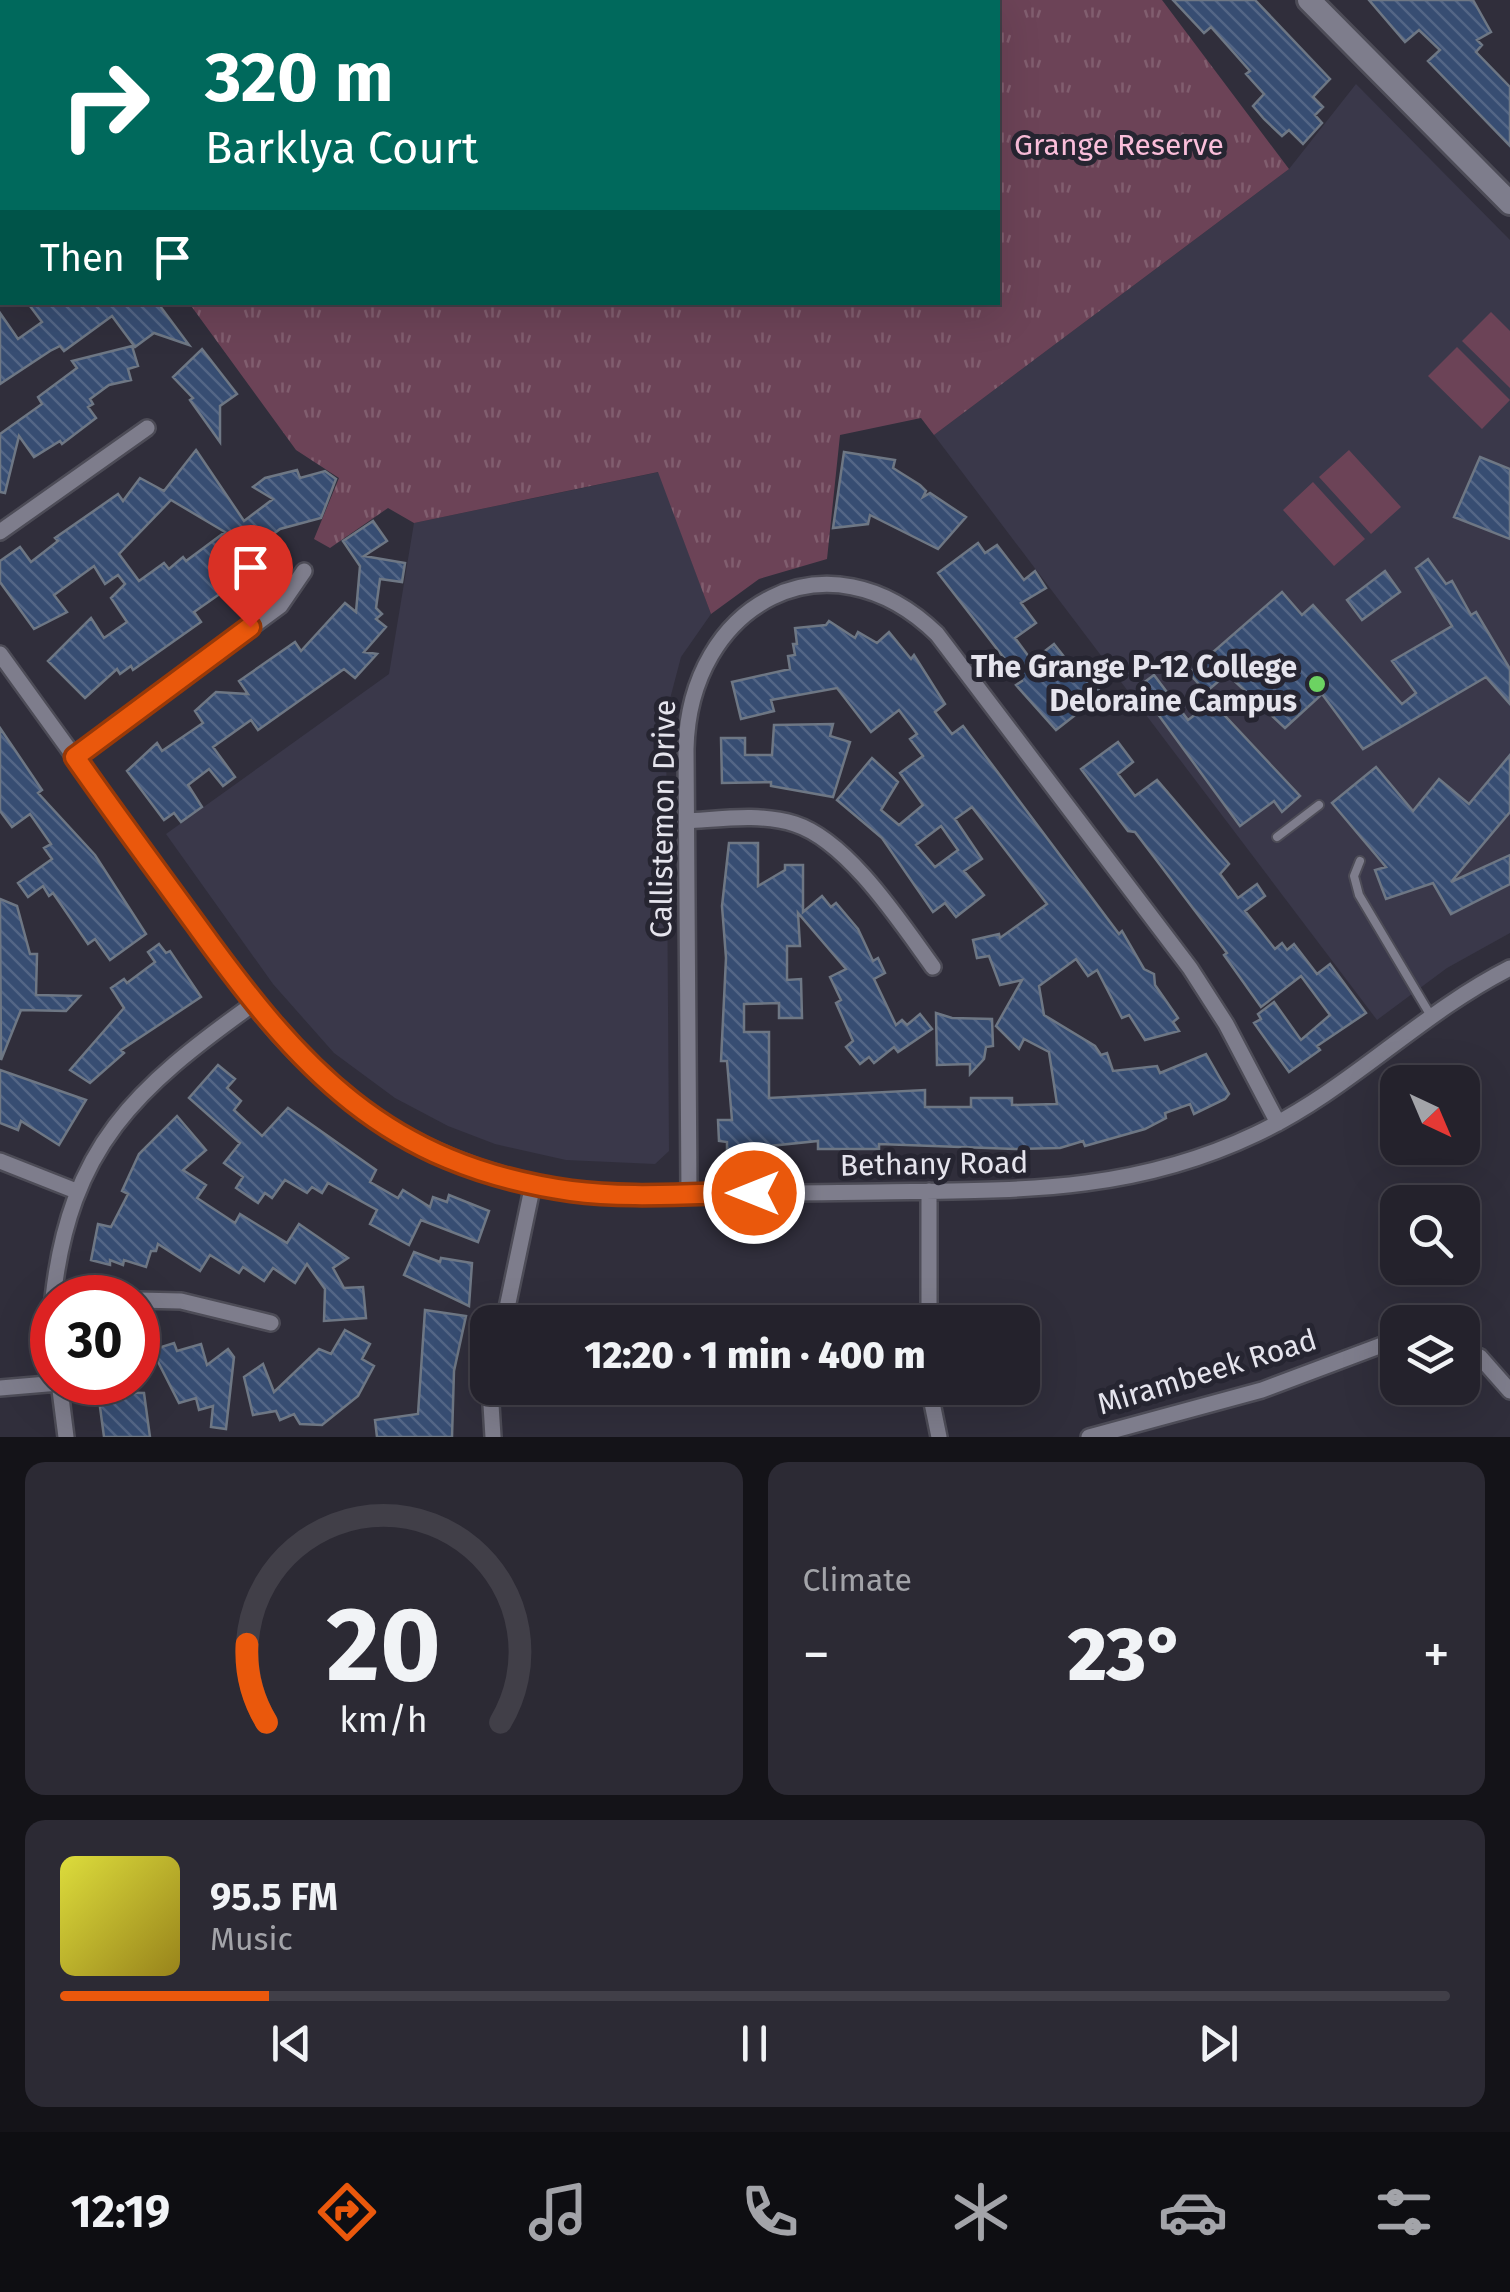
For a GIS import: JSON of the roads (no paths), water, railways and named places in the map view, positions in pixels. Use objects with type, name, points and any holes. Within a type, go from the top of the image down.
[{"type":"street","points":[[1309,0],[1510,203]]},
{"type":"street","points":[[0,532],[148,428]]},
{"type":"street","points":[[75,757],[280,606],[304,571]]},
{"type":"street","name":"Callistemon Drive","points":[[690,1194],[690,696],[708,655],[731,626],[770,599],[814,586],[862,589],[905,606],[937,634],[1190,968],[1226,1024],[1278,1124]]},
{"type":"street","name":"Bethany Road","points":[[0,654],[254,1004],[320,1077],[382,1124],[456,1162],[533,1184],[597,1194],[690,1194],[1046,1190],[1130,1178],[1212,1154],[1278,1124],[1431,1016],[1507,975]]},
{"type":"street","points":[[687,821],[772,819],[813,832],[844,858],[934,967]]},
{"type":"street","points":[[56,1275],[76,1191],[110,1131],[160,1073],[254,1004]]},
{"type":"street","points":[[0,1162],[76,1191]]},
{"type":"street","points":[[508,1305],[533,1184]]},
{"type":"street","points":[[929,1191],[929,1305]]},
{"type":"street","points":[[160,1301],[181,1302],[271,1324]]},
{"type":"street","name":"Mirambeek Road","points":[[1089,1437],[1262,1390],[1380,1346]]},
{"type":"street","points":[[1480,1358],[1510,1392]]},
{"type":"street","points":[[0,1388],[30,1386]]},
{"type":"street","points":[[62,1405],[66,1437]]},
{"type":"street","points":[[491,1405],[492,1437]]},
{"type":"street","points":[[932,1405],[939,1437]]},
{"type":"lane","points":[[1277,837],[1319,805]]},
{"type":"lane","points":[[1360,861],[1354,876],[1358,895],[1431,1016]]},
{"type":"place","name":"The Grange P-12 College Deloraine Campus","points":[[1317,684]]},
{"type":"park label","name":"Grange Reserve","points":[[1119,145]]}]
